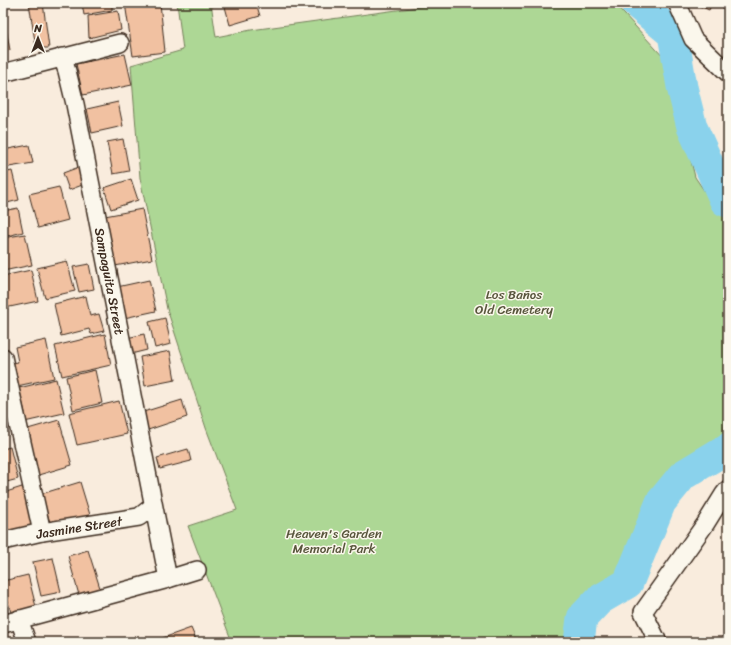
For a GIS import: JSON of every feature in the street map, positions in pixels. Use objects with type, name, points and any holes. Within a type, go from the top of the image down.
[{"type":"street","points":[[679,3],[678,5],[693,39],[728,73]]},
{"type":"street","points":[[3,73],[120,43]]},
{"type":"street","name":"Sampaguita Street","points":[[62,57],[75,104],[168,579]]},
{"type":"street","points":[[3,357],[42,532]]},
{"type":"street","points":[[658,642],[643,612],[706,523],[728,489]]},
{"type":"street","name":"Jasmine Street","points":[[3,541],[42,532],[139,517],[153,506]]},
{"type":"street","points":[[3,624],[197,570]]},
{"type":"street","points":[[19,619],[27,642]]},
{"type":"green space","points":[[177,3],[211,3],[216,37],[251,30],[448,3],[614,3],[666,60],[695,177],[713,204],[728,210],[728,403],[722,441],[665,480],[623,578],[585,597],[574,642],[232,642],[188,526],[237,510],[206,428],[167,309],[140,178],[131,65],[183,50]]},
{"type":"building","points":[[29,3],[43,3],[49,48],[36,48]]},
{"type":"building","points":[[82,3],[112,3],[112,10],[84,15]]},
{"type":"building","points":[[125,3],[160,3],[165,52],[133,56]]},
{"type":"building","points":[[224,3],[256,3],[260,16],[230,25]]},
{"type":"building","points":[[693,3],[712,3],[709,10]]},
{"type":"building","points":[[118,11],[121,30],[89,38],[88,16]]},
{"type":"building","points":[[3,13],[10,50],[3,52]]},
{"type":"building","points":[[125,54],[132,85],[83,95],[76,64]]},
{"type":"building","points":[[118,102],[123,126],[92,133],[87,109]]},
{"type":"building","points":[[123,139],[129,171],[113,174],[107,142]]},
{"type":"building","points":[[29,145],[33,163],[3,168],[3,150]]},
{"type":"building","points":[[79,167],[85,184],[69,190],[63,173]]},
{"type":"building","points":[[12,171],[19,200],[3,204],[3,173]]},
{"type":"building","points":[[131,179],[138,200],[111,209],[104,188]]},
{"type":"building","points":[[59,187],[68,220],[38,228],[29,194]]},
{"type":"building","points":[[18,208],[23,232],[3,237],[3,211]]},
{"type":"building","points":[[142,209],[152,259],[115,266],[105,216]]},
{"type":"building","points":[[25,234],[32,265],[3,271],[3,238]]},
{"type":"building","points":[[67,261],[75,291],[45,298],[37,268]]},
{"type":"building","points":[[89,264],[94,289],[79,292],[73,267]]},
{"type":"building","points":[[31,270],[38,301],[5,308],[3,299],[3,276]]},
{"type":"building","points":[[149,280],[156,311],[124,318],[117,287]]},
{"type":"building","points":[[86,296],[90,316],[99,314],[104,331],[91,334],[89,329],[61,336],[54,304]]},
{"type":"building","points":[[165,318],[171,344],[155,348],[149,322]]},
{"type":"building","points":[[105,334],[111,365],[62,376],[55,346]]},
{"type":"building","points":[[144,334],[147,350],[131,354],[127,338]]},
{"type":"building","points":[[46,340],[54,378],[17,386],[12,363],[18,362],[15,347]]},
{"type":"building","points":[[170,351],[175,380],[145,386],[140,357]]},
{"type":"building","points":[[95,370],[102,403],[73,410],[66,377]]},
{"type":"building","points":[[56,379],[64,413],[20,423],[18,414],[25,413],[19,388]]},
{"type":"building","points":[[182,400],[187,417],[145,431],[140,413]]},
{"type":"building","points":[[119,401],[127,434],[77,445],[69,413]]},
{"type":"building","points":[[59,420],[72,465],[35,476],[21,431]]},
{"type":"building","points":[[10,447],[18,479],[3,483],[3,449]]},
{"type":"building","points":[[188,449],[191,461],[160,469],[157,458]]},
{"type":"building","points":[[80,482],[90,515],[51,526],[41,494]]},
{"type":"building","points":[[25,486],[35,528],[6,533],[3,519],[3,493]]},
{"type":"building","points":[[88,550],[100,588],[79,595],[68,556]]},
{"type":"building","points":[[53,558],[61,592],[41,596],[33,562]]},
{"type":"building","points":[[28,575],[37,611],[12,617],[3,581]]},
{"type":"building","points":[[191,628],[197,642],[164,642],[163,638]]},
{"type":"waterway","points":[[636,3],[673,34],[682,87],[692,127],[725,201],[728,202]]},
{"type":"waterway","points":[[579,642],[582,618],[599,600],[628,583],[661,502],[683,475],[728,448]]},
{"type":"park label","name":"Los Baños Old Cemetery","points":[[514,302]]},
{"type":"park label","name":"Heaven's Garden Memorial Park","points":[[334,540]]}]
